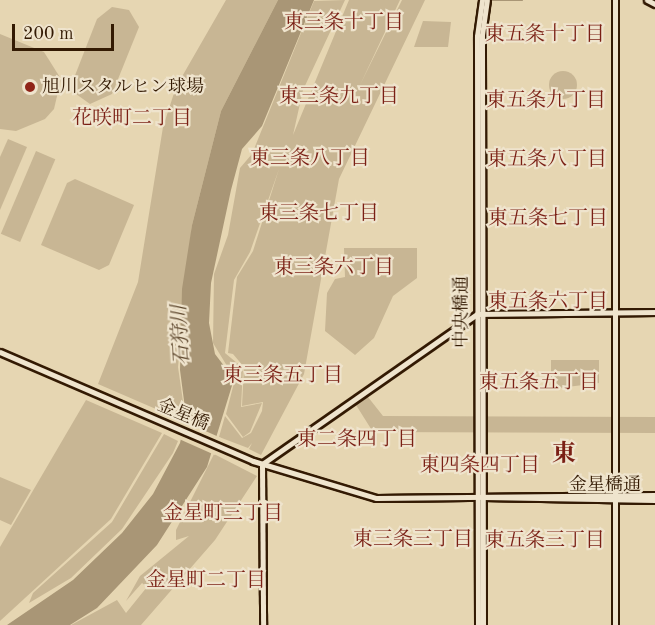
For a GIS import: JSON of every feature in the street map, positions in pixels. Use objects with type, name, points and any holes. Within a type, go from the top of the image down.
[{"type":"street","name":"中央橋通","points":[[480,313],[477,36],[482,0]]},
{"type":"street","name":"中央橋通","points":[[478,625],[482,35],[487,0]]},
{"type":"street","points":[[615,0],[615,625]]},
{"type":"street","points":[[647,0],[655,4]]},
{"type":"street","points":[[263,625],[262,464],[480,313],[655,312]]},
{"type":"street","name":"金星橋","points":[[0,352],[262,464]]},
{"type":"street","name":"金星橋通","points":[[262,464],[376,498],[655,500]]},
{"type":"street","name":"金星橋通","points":[[615,498],[655,495]]},
{"type":"street","name":"中央橋通","points":[[480,497],[483,625]]},
{"type":"shaded area","points":[[226,0],[278,0],[221,111],[192,225],[178,367],[186,422],[98,384],[138,282],[163,127],[176,87]]},
{"type":"shaded area","points":[[345,0],[303,90],[293,135],[349,0],[400,0],[360,85],[402,0],[425,0],[339,179],[304,374],[261,455],[249,449],[252,443],[248,448],[219,437],[225,416],[242,438],[251,433],[262,411],[263,402],[242,406],[244,367],[233,354],[228,353],[237,277],[253,251],[279,169],[250,252],[234,280],[225,353],[243,368],[241,407],[262,403],[250,432],[243,437],[226,414],[235,379],[213,343],[214,274],[228,235],[240,168],[252,154],[314,1]]},
{"type":"shaded area","points":[[112,7],[129,10],[139,27],[112,94],[90,104],[76,94],[74,78],[97,19]]},
{"type":"shaded area","points":[[423,21],[451,22],[448,47],[414,47]]},
{"type":"shaded area","name":"旭川スタルヒン球場","points":[[0,34],[44,52],[61,79],[54,109],[45,119],[16,131],[0,129]]},
{"type":"shaded area","points":[[563,71],[573,75],[577,85],[573,95],[563,99],[553,95],[549,85],[553,75]]},
{"type":"shaded area","points":[[8,139],[27,147],[0,210],[0,157]]},
{"type":"shaded area","points":[[36,151],[55,159],[20,242],[1,234]]},
{"type":"shaded area","points":[[75,179],[134,205],[109,265],[99,270],[41,245],[67,183]]},
{"type":"shaded area","points":[[344,248],[417,248],[417,278],[393,296],[374,338],[355,355],[325,331],[327,293],[335,279],[345,277]]},
{"type":"shaded area","points":[[551,360],[599,360],[599,383],[551,389]]},
{"type":"shaded area","points":[[368,397],[383,416],[655,417],[655,433],[373,432],[356,405]]},
{"type":"shaded area","points":[[86,400],[162,433],[111,519],[0,621],[0,547]]},
{"type":"shaded area","points":[[164,434],[178,441],[173,453],[122,529],[71,578],[29,603],[33,593],[112,522]]},
{"type":"shaded area","points":[[214,454],[257,476],[215,540],[141,625],[71,625],[117,600],[126,613],[147,587],[142,583],[126,601],[140,576],[189,536],[176,540],[176,530]]},
{"type":"shaded area","points":[[0,477],[31,490],[11,525],[0,520]]},
{"type":"water","name":"石狩川","points":[[278,0],[314,0],[262,126],[242,149],[231,190],[211,283],[209,323],[215,354],[234,379],[207,467],[157,545],[97,608],[70,625],[7,625],[73,580],[122,533],[153,494],[180,443],[186,416],[180,370],[182,289],[192,225],[221,111]]},
{"type":"pier","points":[[183,421],[222,438],[215,455],[176,437]]},
{"type":"waterway","points":[[492,0],[522,0]]},
{"type":"place","name":"旭川スタルヒン球場","points":[[30,87]]},
{"type":"district","name":"東三条十丁目","points":[[344,23]]},
{"type":"district","name":"東五条十丁目","points":[[545,35]]},
{"type":"district","name":"東三条九丁目","points":[[339,97]]},
{"type":"district","name":"東五条九丁目","points":[[546,101]]},
{"type":"district","name":"花咲町二丁目","points":[[132,119]]},
{"type":"district","name":"東三条八丁目","points":[[310,159]]},
{"type":"district","name":"東五条八丁目","points":[[547,160]]},
{"type":"district","name":"東三条七丁目","points":[[319,214]]},
{"type":"district","name":"東五条七丁目","points":[[548,219]]},
{"type":"district","name":"東三条六丁目","points":[[334,268]]},
{"type":"district","name":"東五条六丁目","points":[[548,302]]},
{"type":"district","name":"東三条五丁目","points":[[283,376]]},
{"type":"district","name":"東五条五丁目","points":[[539,383]]},
{"type":"district","name":"東二条四丁目","points":[[357,440]]},
{"type":"district","name":"東","points":[[564,456]]},
{"type":"district","name":"東四条四丁目","points":[[480,466]]},
{"type":"district","name":"金星町三丁目","points":[[223,514]]},
{"type":"district","name":"東三条三丁目","points":[[413,540]]},
{"type":"district","name":"東五条三丁目","points":[[545,541]]},
{"type":"district","name":"金星町二丁目","points":[[206,581]]}]
